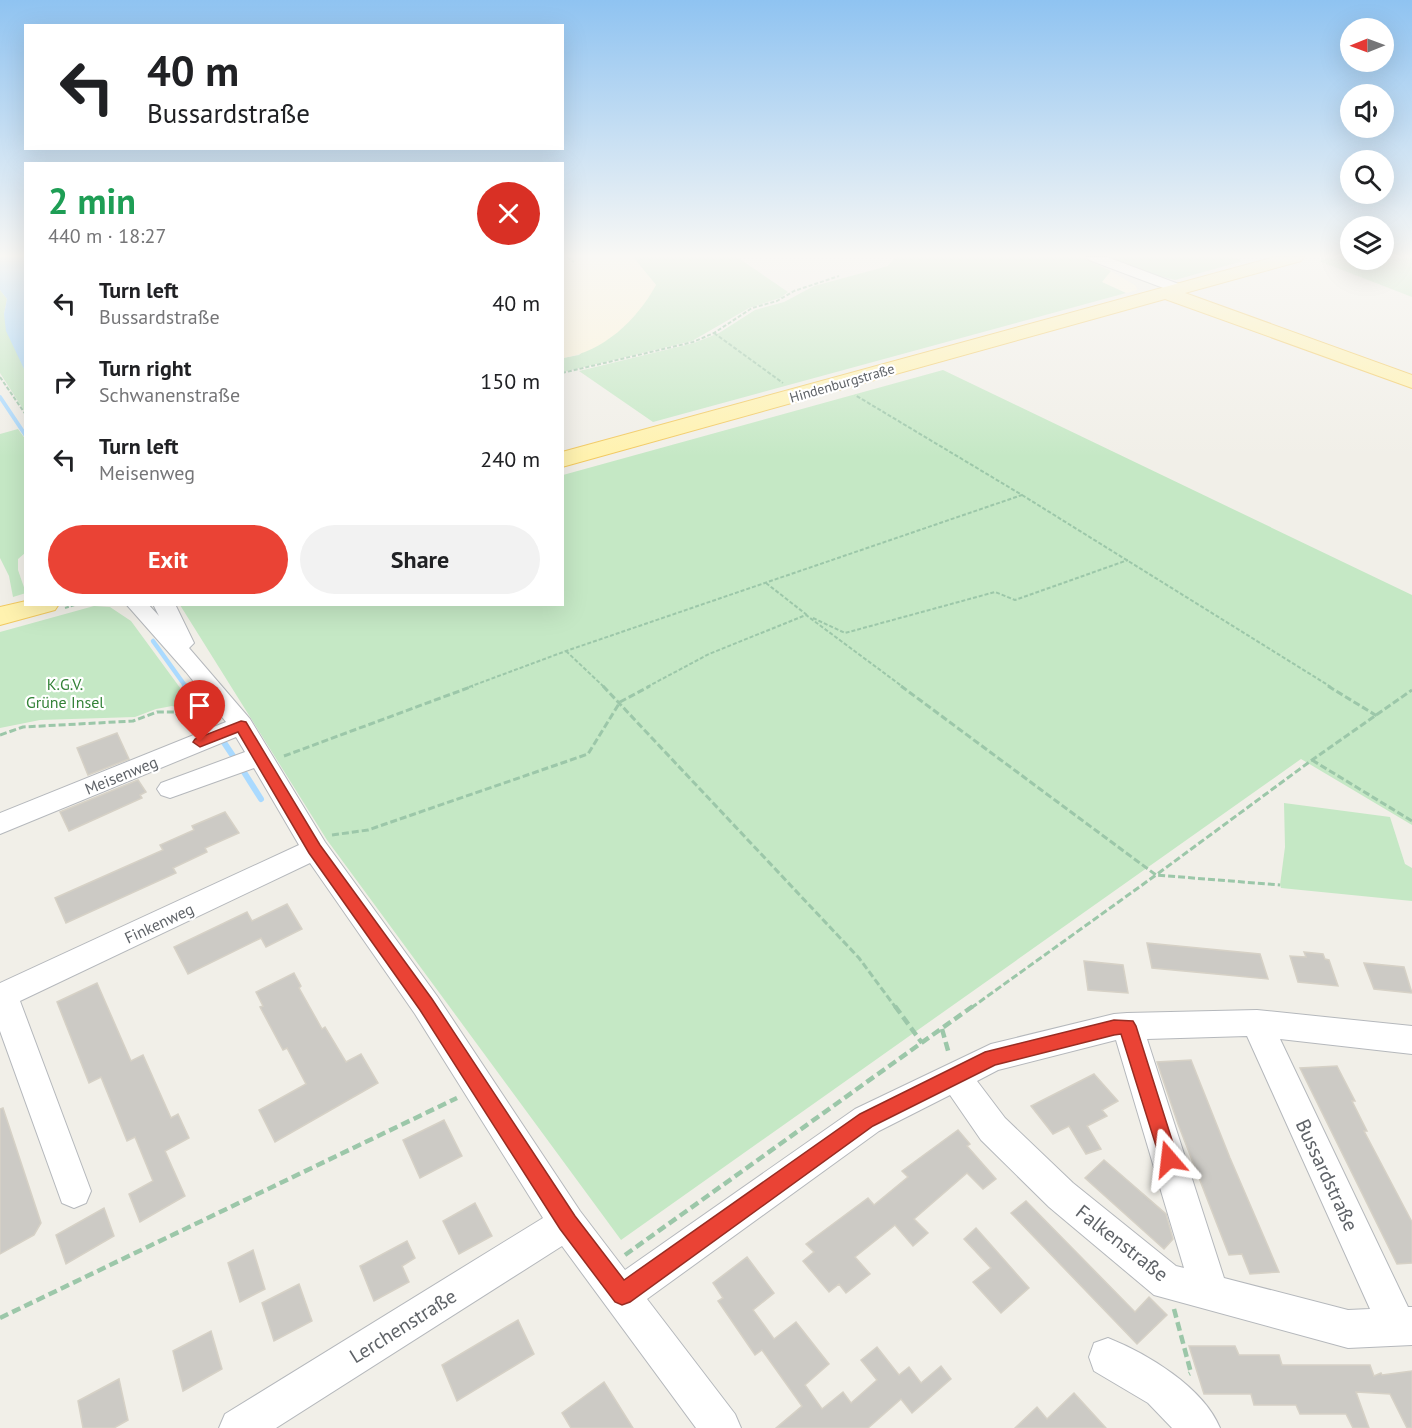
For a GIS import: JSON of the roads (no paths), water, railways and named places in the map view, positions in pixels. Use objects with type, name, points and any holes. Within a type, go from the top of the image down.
[{"type":"main road","name":"Hindenburgstraße","points":[[564,459],[1055,324]]},
{"type":"main road","points":[[1258,324],[1412,382]]},
{"type":"main road","points":[[0,615],[27,606]]},
{"type":"main road","points":[[0,615],[37,606]]},
{"type":"street","points":[[138,606],[194,667],[241,725],[315,849],[426,1005],[567,1222],[721,1428]]},
{"type":"street","points":[[165,606],[194,667]]},
{"type":"street","name":"Meisenweg","points":[[0,824],[241,725]]},
{"type":"street","points":[[170,789],[263,760]]},
{"type":"street","name":"Finkenweg","points":[[74,1191],[2,997],[315,849]]},
{"type":"street","points":[[613,1282],[867,1120],[991,1058],[1114,1027],[1127,1026],[1257,1023],[1412,1040]]},
{"type":"street","name":"Bussardstraße","points":[[1257,1023],[1405,1326]]},
{"type":"street","points":[[1127,1026],[1210,1292]]},
{"type":"street","name":"Falkenstraße","points":[[955,1076],[993,1129],[1061,1195],[1167,1281],[1348,1329],[1405,1326]]},
{"type":"street","name":"Lerchenstraße","points":[[239,1428],[567,1222]]},
{"type":"street","points":[[1108,1357],[1162,1389],[1200,1428]]},
{"type":"water","points":[[5,324],[24,324],[24,369],[6,331]]},
{"type":"waterway","points":[[0,397],[24,433]]},
{"type":"waterway","points":[[153,641],[186,687]]},
{"type":"waterway","points":[[185,686],[215,729]]},
{"type":"waterway","points":[[221,738],[235,759]]},
{"type":"waterway","points":[[242,769],[261,799]]},
{"type":"park label","name":"K.G.V. Grüne Insel","points":[[65,693]]}]
